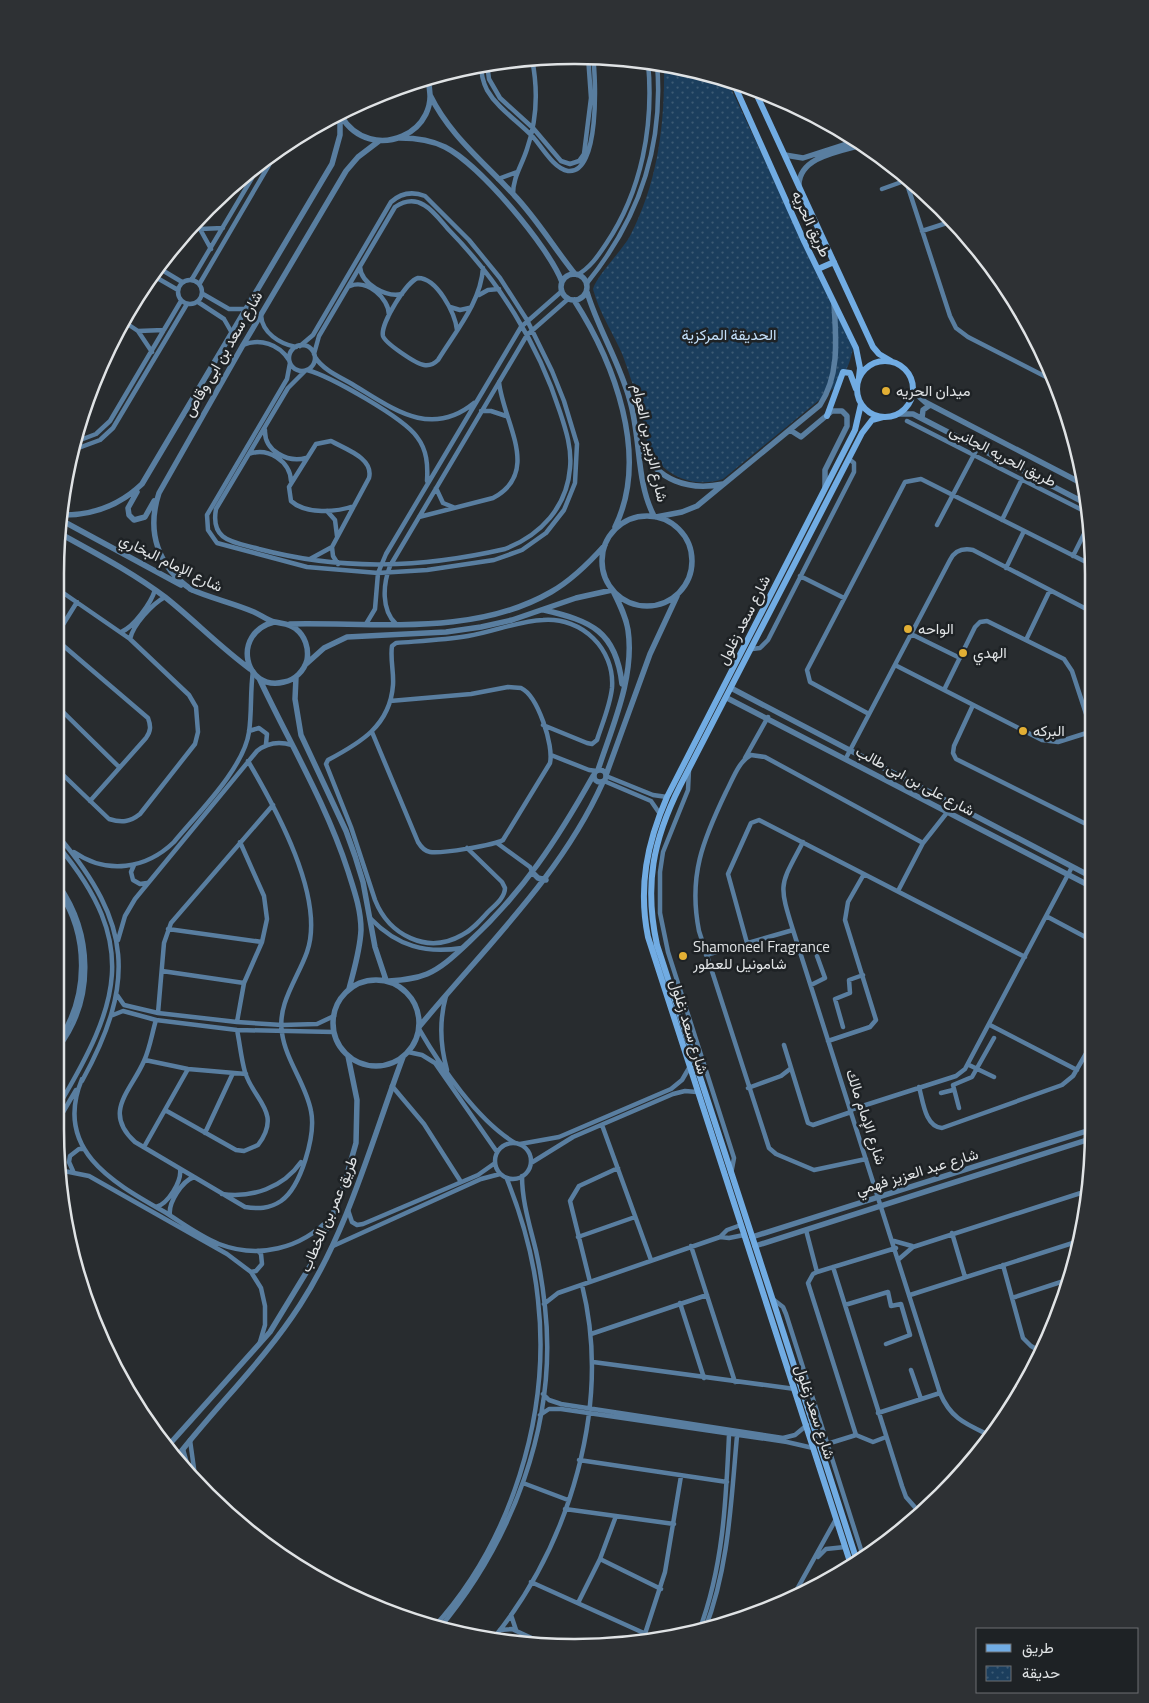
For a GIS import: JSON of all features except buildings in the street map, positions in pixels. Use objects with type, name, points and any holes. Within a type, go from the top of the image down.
[{"type":"main road","name":"طريق الحريه","points":[[737,90],[856,348],[860,368],[859,377]]},
{"type":"main road","name":"طريق الحريه","points":[[758,99],[873,347],[879,354],[891,361]]},
{"type":"main road","points":[[818,269],[834,262]]},
{"type":"main road","points":[[827,416],[844,372],[850,373],[861,404],[873,414],[883,417],[898,414],[909,403],[914,388],[904,368],[891,361],[883,360],[869,366],[859,377],[857,391]]},
{"type":"main road","name":"شارع سعد زغلول","points":[[849,1559],[836,1519],[828,1481],[774,1300],[689,1068],[655,937],[650,886],[655,851],[665,819],[849,459],[858,431],[861,404]]},
{"type":"main road","name":"شارع سعد زغلول","points":[[855,1555],[814,1448],[744,1235],[730,1180],[675,1011],[648,938],[643,905],[648,850],[667,797],[825,487],[858,431],[872,420],[883,417]]},
{"type":"main road","points":[[779,580],[786,583]]},
{"type":"street","points":[[488,72],[495,92],[533,128],[561,161],[575,164],[584,154],[593,109],[589,64]]},
{"type":"street","points":[[482,73],[484,82],[491,96],[562,169],[574,171],[579,169],[587,160],[593,109],[594,65]]},
{"type":"street","points":[[513,194],[517,172],[533,128],[536,96],[533,66]]},
{"type":"street","points":[[562,282],[567,276],[588,268],[609,239],[624,213],[643,157],[649,116],[648,69]]},
{"type":"street","points":[[396,624],[388,616],[385,604],[390,566],[527,335],[532,329],[571,300],[582,298],[587,292],[587,283],[624,230],[648,171],[657,129],[657,71]]},
{"type":"street","points":[[428,85],[430,95],[450,130],[513,194],[576,274],[587,283]]},
{"type":"street","points":[[400,138],[414,129],[424,116],[430,95]]},
{"type":"street","points":[[344,119],[356,133],[379,141],[400,138],[436,143],[462,159],[515,213],[552,260],[562,282],[562,290],[571,300]]},
{"type":"street","name":"شارع سعد بن ابى وقاص","points":[[67,515],[86,514],[110,507],[132,494],[142,484],[332,164],[340,135],[340,121]]},
{"type":"street","name":"شارع سعد بن ابى وقاص","points":[[192,590],[173,574],[159,554],[153,523],[159,493],[261,313],[346,171],[358,157],[379,141]]},
{"type":"street","points":[[799,186],[800,177],[808,164],[849,144]]},
{"type":"street","points":[[785,155],[803,158],[853,147]]},
{"type":"street","points":[[246,310],[229,309],[203,294],[200,283],[269,166]]},
{"type":"street","points":[[498,179],[517,172]]},
{"type":"street","points":[[82,439],[96,434],[110,421],[181,301],[178,290],[182,282],[192,279],[252,179]]},
{"type":"street","points":[[882,189],[901,182]]},
{"type":"street","points":[[910,189],[950,316],[956,328],[1045,376]]},
{"type":"street","points":[[410,193],[425,196],[480,252],[500,278],[527,320],[555,379],[570,419],[577,444],[578,468],[571,497],[551,528],[522,550],[494,560],[427,570],[378,573],[307,567],[264,557],[217,543],[208,530],[207,515],[287,379],[291,352],[313,335],[391,202],[397,197],[410,193]]},
{"type":"street","points":[[406,202],[417,202],[428,208],[483,268],[499,289],[527,335],[557,403],[569,444],[570,468],[564,495],[545,524],[518,544],[492,552],[428,562],[380,566],[338,564],[309,560],[227,540],[221,536],[215,524],[216,509],[292,383],[314,364],[319,336],[360,266],[395,207],[406,202]]},
{"type":"street","points":[[922,231],[946,223]]},
{"type":"street","points":[[211,249],[200,229],[223,228]]},
{"type":"street","points":[[372,235],[377,238]]},
{"type":"street","points":[[360,266],[364,278],[388,303],[389,315]]},
{"type":"street","points":[[457,330],[456,321],[449,306],[431,282],[423,278],[410,281],[383,328],[387,342],[425,365],[438,360],[457,330],[477,295],[483,268]]},
{"type":"street","points":[[164,271],[182,282]]},
{"type":"street","points":[[159,279],[178,290]]},
{"type":"street","points":[[192,279],[200,283]]},
{"type":"street","points":[[349,286],[360,284],[388,294],[402,294]]},
{"type":"street","points":[[477,295],[488,290],[499,289]]},
{"type":"street","points":[[366,624],[375,609],[380,566],[427,484],[521,327],[562,290]]},
{"type":"street","name":"شارع الزبير بن العوام","points":[[587,292],[625,384],[639,443],[647,503],[655,517]]},
{"type":"street","points":[[198,302],[203,294]]},
{"type":"street","name":"شارع الزبير بن العوام","points":[[571,300],[603,356],[620,403],[626,433],[629,462],[627,492],[614,530]]},
{"type":"street","points":[[181,301],[187,304],[198,302],[224,319],[232,333]]},
{"type":"street","points":[[296,677],[295,699],[301,735],[346,831],[363,882],[375,946],[388,981],[409,994],[416,1004],[419,1028],[416,1041],[408,1052],[394,1062],[375,1066],[356,1061],[348,1056],[339,1045],[334,1032],[334,1016],[339,1001],[349,989],[360,945],[361,928],[356,895],[337,837],[307,772],[259,678],[248,662],[248,644],[258,629],[274,622],[288,624],[396,624],[444,622],[491,615],[526,604],[553,592],[582,568],[605,545],[614,530],[632,518],[655,517],[690,510],[820,405],[828,388],[835,356],[834,302]]},
{"type":"street","points":[[80,447],[100,440],[113,428],[187,304]]},
{"type":"street","points":[[449,306],[460,310],[470,307]]},
{"type":"street","points":[[261,313],[266,331],[284,344],[307,346],[321,366],[401,412],[417,418],[433,420],[449,417],[464,410],[477,400]]},
{"type":"street","points":[[128,326],[138,331],[152,352]]},
{"type":"street","points":[[138,331],[164,330]]},
{"type":"street","points":[[243,345],[255,341],[268,343],[284,354],[298,371],[306,371],[324,376],[398,419],[411,429],[424,450],[428,467],[427,484]]},
{"type":"street","points":[[419,516],[493,498],[501,494],[513,481],[518,463],[518,454],[498,382]]},
{"type":"street","points":[[914,388],[920,399],[930,405],[1076,480]]},
{"type":"street","points":[[922,418],[924,410],[930,405]]},
{"type":"street","points":[[790,430],[801,437],[827,416],[839,410],[845,413],[848,419],[825,470],[825,487]]},
{"type":"street","points":[[481,411],[491,411],[506,416]]},
{"type":"street","points":[[898,414],[913,414],[922,418],[1079,497]]},
{"type":"street","name":"طريق الحريه الجانبى","points":[[907,421],[1081,509]]},
{"type":"street","points":[[265,428],[269,444],[288,467],[291,483],[289,497],[294,505],[327,511],[354,506]]},
{"type":"street","points":[[291,483],[316,444],[326,440],[365,461],[370,469],[369,478],[332,547],[321,555],[309,560]]},
{"type":"street","points":[[639,443],[649,461],[674,481],[695,487],[725,483]]},
{"type":"street","points":[[937,525],[978,447]]},
{"type":"street","points":[[249,454],[265,452],[292,460],[306,458]]},
{"type":"street","points":[[752,650],[765,645],[854,472],[854,464],[849,459]]},
{"type":"street","points":[[440,462],[448,466]]},
{"type":"street","points":[[570,468],[578,468]]},
{"type":"street","points":[[869,714],[810,682],[806,674],[808,666],[903,485],[910,480],[921,479],[1085,561]]},
{"type":"street","points":[[1002,520],[1022,479]]},
{"type":"street","points":[[142,484],[128,508],[131,518],[138,520],[144,517],[159,493]]},
{"type":"street","points":[[436,488],[443,502],[455,507]]},
{"type":"street","points":[[327,511],[335,520],[337,538]]},
{"type":"street","points":[[419,1028],[547,878],[570,843],[605,778],[650,654],[690,570],[689,546],[676,526],[655,517]]},
{"type":"street","name":"شارع الإمام البخاري","points":[[67,523],[156,573],[192,590],[253,612],[274,622]]},
{"type":"street","points":[[1006,568],[1024,531]]},
{"type":"street","points":[[1073,556],[1083,535]]},
{"type":"street","name":"شارع الإمام البخاري","points":[[65,536],[165,597],[221,648],[252,670]]},
{"type":"street","points":[[349,989],[370,980],[388,981],[426,974],[444,964],[500,912],[531,870],[538,867],[559,836],[594,772],[623,692],[629,640],[624,616],[604,574],[602,564],[605,545]]},
{"type":"street","points":[[332,547],[333,556],[338,564]]},
{"type":"street","points":[[846,758],[949,561],[956,552],[968,549],[973,550],[1085,608]]},
{"type":"street","points":[[264,557],[265,550]]},
{"type":"street","points":[[492,552],[494,560]]},
{"type":"street","points":[[800,576],[844,598]]},
{"type":"street","points":[[121,632],[130,626],[150,600],[155,590]]},
{"type":"street","points":[[613,590],[631,603],[648,606],[665,602],[679,592]]},
{"type":"street","points":[[259,678],[274,683],[282,683],[296,677],[305,665],[324,648],[347,637],[466,629],[512,620],[542,609],[613,590]]},
{"type":"street","points":[[1026,640],[1050,590]]},
{"type":"street","points":[[553,592],[560,596],[559,604]]},
{"type":"street","points":[[64,593],[130,639],[189,695],[197,713],[198,732],[195,744],[188,756],[134,819],[117,822],[109,819],[64,775]]},
{"type":"street","points":[[130,639],[134,629],[155,604],[165,597]]},
{"type":"street","points":[[64,624],[77,602]]},
{"type":"street","points":[[542,609],[582,620],[598,631],[616,656],[623,692]]},
{"type":"street","points":[[467,848],[502,882],[505,888],[504,895],[479,921],[461,936],[441,942],[430,943],[410,939],[392,927],[377,905],[351,827],[326,764],[328,760],[356,746],[372,732],[390,701],[393,682],[391,649],[396,643],[469,636],[540,620],[562,621],[582,629],[599,644],[610,666],[612,690],[597,740],[592,744],[543,725]]},
{"type":"street","points":[[944,690],[975,627],[984,621],[1060,656],[1069,664],[1085,711]]},
{"type":"street","points":[[288,624],[296,628],[305,641],[307,657],[305,665]]},
{"type":"street","points":[[911,634],[960,658]]},
{"type":"street","points":[[64,645],[148,718],[149,734],[90,801]]},
{"type":"street","points":[[894,665],[1050,742],[1058,742],[1085,734]]},
{"type":"street","points":[[71,850],[85,860],[101,865],[134,865],[149,861],[163,853],[240,760],[249,731],[252,670]]},
{"type":"street","points":[[372,732],[421,847],[430,852],[497,843],[508,834],[548,767],[551,755],[543,725],[530,694],[516,687],[471,694],[390,701]]},
{"type":"street","name":"شارع على بن ابى طالب","points":[[731,688],[1085,874]]},
{"type":"street","name":"شارع على بن ابى طالب","points":[[727,698],[746,706],[1085,883]]},
{"type":"street","points":[[746,706],[750,698]]},
{"type":"street","points":[[973,705],[953,749],[956,760],[1085,824]]},
{"type":"street","points":[[64,712],[119,766]]},
{"type":"street","points":[[768,718],[740,764],[706,833],[698,860],[695,908],[706,956],[768,1146],[776,1154],[814,1170],[866,1159]]},
{"type":"street","points":[[249,731],[259,728],[264,730],[267,734],[266,744]]},
{"type":"street","points":[[117,944],[125,916],[135,899],[248,761],[266,744],[284,742],[292,745]]},
{"type":"street","points":[[551,755],[594,772],[602,770],[605,778],[650,801],[660,814]]},
{"type":"street","points":[[745,758],[752,755],[765,757],[923,843]]},
{"type":"street","points":[[156,1020],[145,1060],[122,1100],[120,1110],[125,1132],[144,1147],[245,1207],[255,1209],[274,1205],[282,1200],[294,1186],[307,1152],[312,1132],[312,1113],[281,1032],[287,995],[307,951],[312,926],[309,900],[299,867],[273,805],[248,761]]},
{"type":"street","points":[[689,769],[688,790],[663,852],[660,872],[660,913],[674,969],[734,1158],[734,1169],[730,1180]]},
{"type":"street","points":[[594,772],[596,782],[605,778],[653,795],[667,797]]},
{"type":"street","points":[[650,801],[653,795]]},
{"type":"street","points":[[898,891],[923,843],[953,804]]},
{"type":"street","points":[[158,1013],[164,944],[168,929],[175,917],[273,805]]},
{"type":"street","points":[[747,943],[728,874],[751,823],[759,820],[1025,957]]},
{"type":"street","points":[[64,842],[101,894],[108,910],[117,944],[119,969],[117,994],[112,1016],[102,1041],[64,1112]]},
{"type":"street","points":[[237,1022],[244,983],[262,942],[267,919],[264,896],[240,842]]},
{"type":"street","name":"شارع الإمام مالك","points":[[803,842],[782,886],[783,898],[878,1197],[894,1241],[940,1393],[947,1408],[956,1418],[984,1433]]},
{"type":"street","points":[[497,843],[531,870],[538,878],[547,878]]},
{"type":"street","points":[[64,853],[86,883],[102,913],[110,946],[112,969],[110,993],[101,1027],[64,1096]]},
{"type":"street","points":[[134,865],[131,872],[133,880],[140,884],[147,883]]},
{"type":"street","points":[[538,867],[545,870],[547,878]]},
{"type":"street","points":[[784,1045],[806,1120],[810,1124],[956,1076],[969,1065],[1072,867]]},
{"type":"street","points":[[828,1040],[870,1027],[875,1023],[845,914],[848,902],[864,874]]},
{"type":"street","points":[[64,892],[75,912],[81,930],[86,968],[80,1006],[64,1040]]},
{"type":"street","points":[[64,900],[77,931],[82,968],[76,1004],[64,1031]]},
{"type":"street","points":[[1046,916],[1085,937]]},
{"type":"street","points":[[371,919],[382,931],[411,947],[444,951],[462,948]]},
{"type":"street","points":[[168,929],[262,942]]},
{"type":"street","points":[[706,956],[793,930]]},
{"type":"street","points":[[811,985],[825,978],[817,956]]},
{"type":"street","points":[[162,972],[244,983]]},
{"type":"street","points":[[843,1027],[835,999],[850,993],[849,980],[862,975]]},
{"type":"street","points":[[447,993],[441,1032],[447,1071]]},
{"type":"street","points":[[117,994],[119,1000],[124,1005],[158,1013],[237,1022],[317,1024],[334,1016]]},
{"type":"street","points":[[112,1016],[123,1011],[156,1020],[237,1030],[334,1032]]},
{"type":"street","points":[[990,1025],[1077,1070]]},
{"type":"street","points":[[419,1028],[432,1052],[486,1120],[529,1152],[531,1163],[528,1171],[522,1176],[507,1178],[500,1174],[494,1163]]},
{"type":"street","points":[[165,1110],[236,1150],[244,1151],[258,1146],[263,1138],[267,1121],[266,1112],[246,1074],[237,1030]]},
{"type":"street","points":[[959,1108],[953,1086],[972,1078],[994,1038]]},
{"type":"street","points":[[408,1052],[422,1055],[435,1063],[497,1152]]},
{"type":"street","name":"طريق عمر بن الخطاب","points":[[171,1442],[259,1344],[283,1314],[297,1291],[334,1213],[348,1174],[358,1132],[358,1100],[348,1056]]},
{"type":"street","points":[[919,1088],[929,1121],[932,1125],[942,1128],[1062,1085],[1077,1070],[1085,1056]]},
{"type":"street","name":"طريق عمر بن الخطاب","points":[[180,1453],[278,1338],[301,1304],[332,1246],[348,1207],[402,1057]]},
{"type":"street","points":[[145,1060],[188,1069],[246,1074]]},
{"type":"street","points":[[969,1065],[994,1078]]},
{"type":"street","points":[[348,1207],[352,1222],[360,1225],[482,1172],[494,1163],[497,1152],[505,1144],[559,1137],[671,1089],[682,1080],[689,1068]]},
{"type":"street","points":[[144,1147],[188,1069]]},
{"type":"street","points":[[748,1088],[781,1076],[790,1069]]},
{"type":"street","points":[[205,1133],[232,1073]]},
{"type":"street","points":[[781,1076],[794,1080]]},
{"type":"street","points":[[82,1079],[76,1098],[75,1118],[79,1138],[84,1149],[99,1170],[122,1188],[216,1243],[232,1248],[258,1251],[280,1248],[295,1243],[316,1230],[334,1213]]},
{"type":"street","points":[[392,1086],[424,1124],[461,1182]]},
{"type":"street","points":[[941,1093],[953,1090]]},
{"type":"street","points":[[531,1163],[560,1144],[673,1094],[685,1091],[697,1092]]},
{"type":"street","points":[[602,1125],[651,1260]]},
{"type":"street","name":"شارع عبد العزيز فهمي","points":[[752,1237],[1085,1132]]},
{"type":"street","name":"شارع عبد العزيز فهمي","points":[[755,1246],[1085,1141]]},
{"type":"street","points":[[74,1171],[68,1162],[70,1156],[78,1149],[84,1149]]},
{"type":"street","points":[[219,1193],[248,1194],[276,1184],[294,1170],[307,1152]]},
{"type":"street","points":[[590,1282],[570,1207],[572,1195],[580,1186],[618,1168]]},
{"type":"street","points":[[156,1207],[166,1200],[179,1179],[180,1169]]},
{"type":"street","points":[[66,1170],[89,1176],[137,1202],[227,1254],[251,1272],[261,1288],[266,1306],[265,1325],[259,1344]]},
{"type":"street","points":[[332,1246],[481,1180],[500,1174]]},
{"type":"street","points":[[444,1622],[471,1587],[491,1555],[509,1520],[523,1483],[540,1416],[547,1350],[544,1304],[525,1208],[522,1176]]},
{"type":"street","points":[[170,1215],[170,1207],[185,1182],[194,1177]]},
{"type":"street","points":[[439,1621],[468,1583],[491,1542],[507,1508],[522,1466],[531,1432],[539,1370],[538,1301],[525,1233],[507,1178]]},
{"type":"street","points":[[899,1259],[913,1246],[1081,1193]]},
{"type":"street","points":[[578,1237],[636,1217]]},
{"type":"street","points":[[720,1237],[727,1230],[741,1225]]},
{"type":"street","points":[[775,1230],[778,1238]]},
{"type":"street","points":[[806,1230],[818,1272]]},
{"type":"street","points":[[952,1233],[965,1277]]},
{"type":"street","points":[[544,1304],[558,1293],[691,1246],[720,1237],[744,1235]]},
{"type":"street","points":[[894,1241],[913,1246]]},
{"type":"street","points":[[910,1295],[1072,1243]]},
{"type":"street","points":[[691,1246],[735,1382]]},
{"type":"street","points":[[856,1435],[809,1289],[810,1278],[818,1272],[896,1248]]},
{"type":"street","points":[[251,1272],[256,1271],[262,1264],[261,1254],[258,1251]]},
{"type":"street","points":[[1003,1265],[1023,1338],[1035,1349]]},
{"type":"street","points":[[833,1267],[906,1497],[916,1508]]},
{"type":"street","points":[[1012,1298],[1061,1283]]},
{"type":"street","points":[[497,1633],[531,1582],[565,1509],[579,1460],[588,1411],[593,1362],[591,1334],[582,1284]]},
{"type":"street","points":[[542,1289],[558,1293]]},
{"type":"street","points":[[845,1305],[888,1292],[891,1306],[900,1303],[910,1336],[886,1344]]},
{"type":"street","points":[[591,1334],[707,1295]]},
{"type":"street","points":[[774,1300],[785,1310],[861,1551]]},
{"type":"street","points":[[680,1303],[704,1378]]},
{"type":"street","points":[[593,1362],[735,1382],[795,1388]]},
{"type":"street","points":[[911,1370],[920,1399]]},
{"type":"street","points":[[878,1413],[940,1393]]},
{"type":"street","points":[[543,1394],[557,1404],[588,1411],[814,1448]]},
{"type":"street","points":[[540,1416],[553,1409],[588,1411],[783,1438],[795,1436],[807,1425]]},
{"type":"street","points":[[701,1623],[718,1564],[727,1482],[729,1435]]},
{"type":"street","points":[[827,1444],[856,1435],[873,1442],[886,1437]]},
{"type":"street","points":[[707,1622],[725,1558],[737,1436]]},
{"type":"street","points":[[190,1440],[194,1469]]},
{"type":"street","points":[[183,1449],[186,1460]]},
{"type":"street","points":[[579,1460],[727,1482]]},
{"type":"street","points":[[531,1582],[646,1634],[661,1589],[674,1524],[680,1476]]},
{"type":"street","points":[[523,1483],[568,1500]]},
{"type":"street","points":[[565,1509],[674,1524]]},
{"type":"street","points":[[578,1603],[600,1559],[616,1516]]},
{"type":"street","points":[[798,1588],[836,1519]]},
{"type":"street","points":[[802,1586],[822,1552],[831,1547],[845,1547]]},
{"type":"street","points":[[600,1559],[661,1589]]},
{"type":"street","points":[[512,1613],[512,1622],[516,1630]]},
{"type":"street","points":[[500,1630],[508,1628],[531,1637]]},
{"type":"green space","name":"الحديقة المركزية","points":[[664,72],[707,81],[731,88],[853,348],[847,369],[835,387],[723,479],[712,482],[690,481],[679,477],[669,472],[653,455],[648,444],[642,414],[631,378],[593,289],[599,277],[630,236],[640,216],[658,152]]},
{"type":"place","name":"ميدان الحريه","points":[[886,391]]},
{"type":"place","name":"الواحه","points":[[908,629]]},
{"type":"place","name":"الهدي","points":[[963,653]]},
{"type":"place","name":"البركه","points":[[1023,731]]},
{"type":"place","name":"Shamoneel Fragrance شامونيل للعطور","points":[[683,956]]}]
